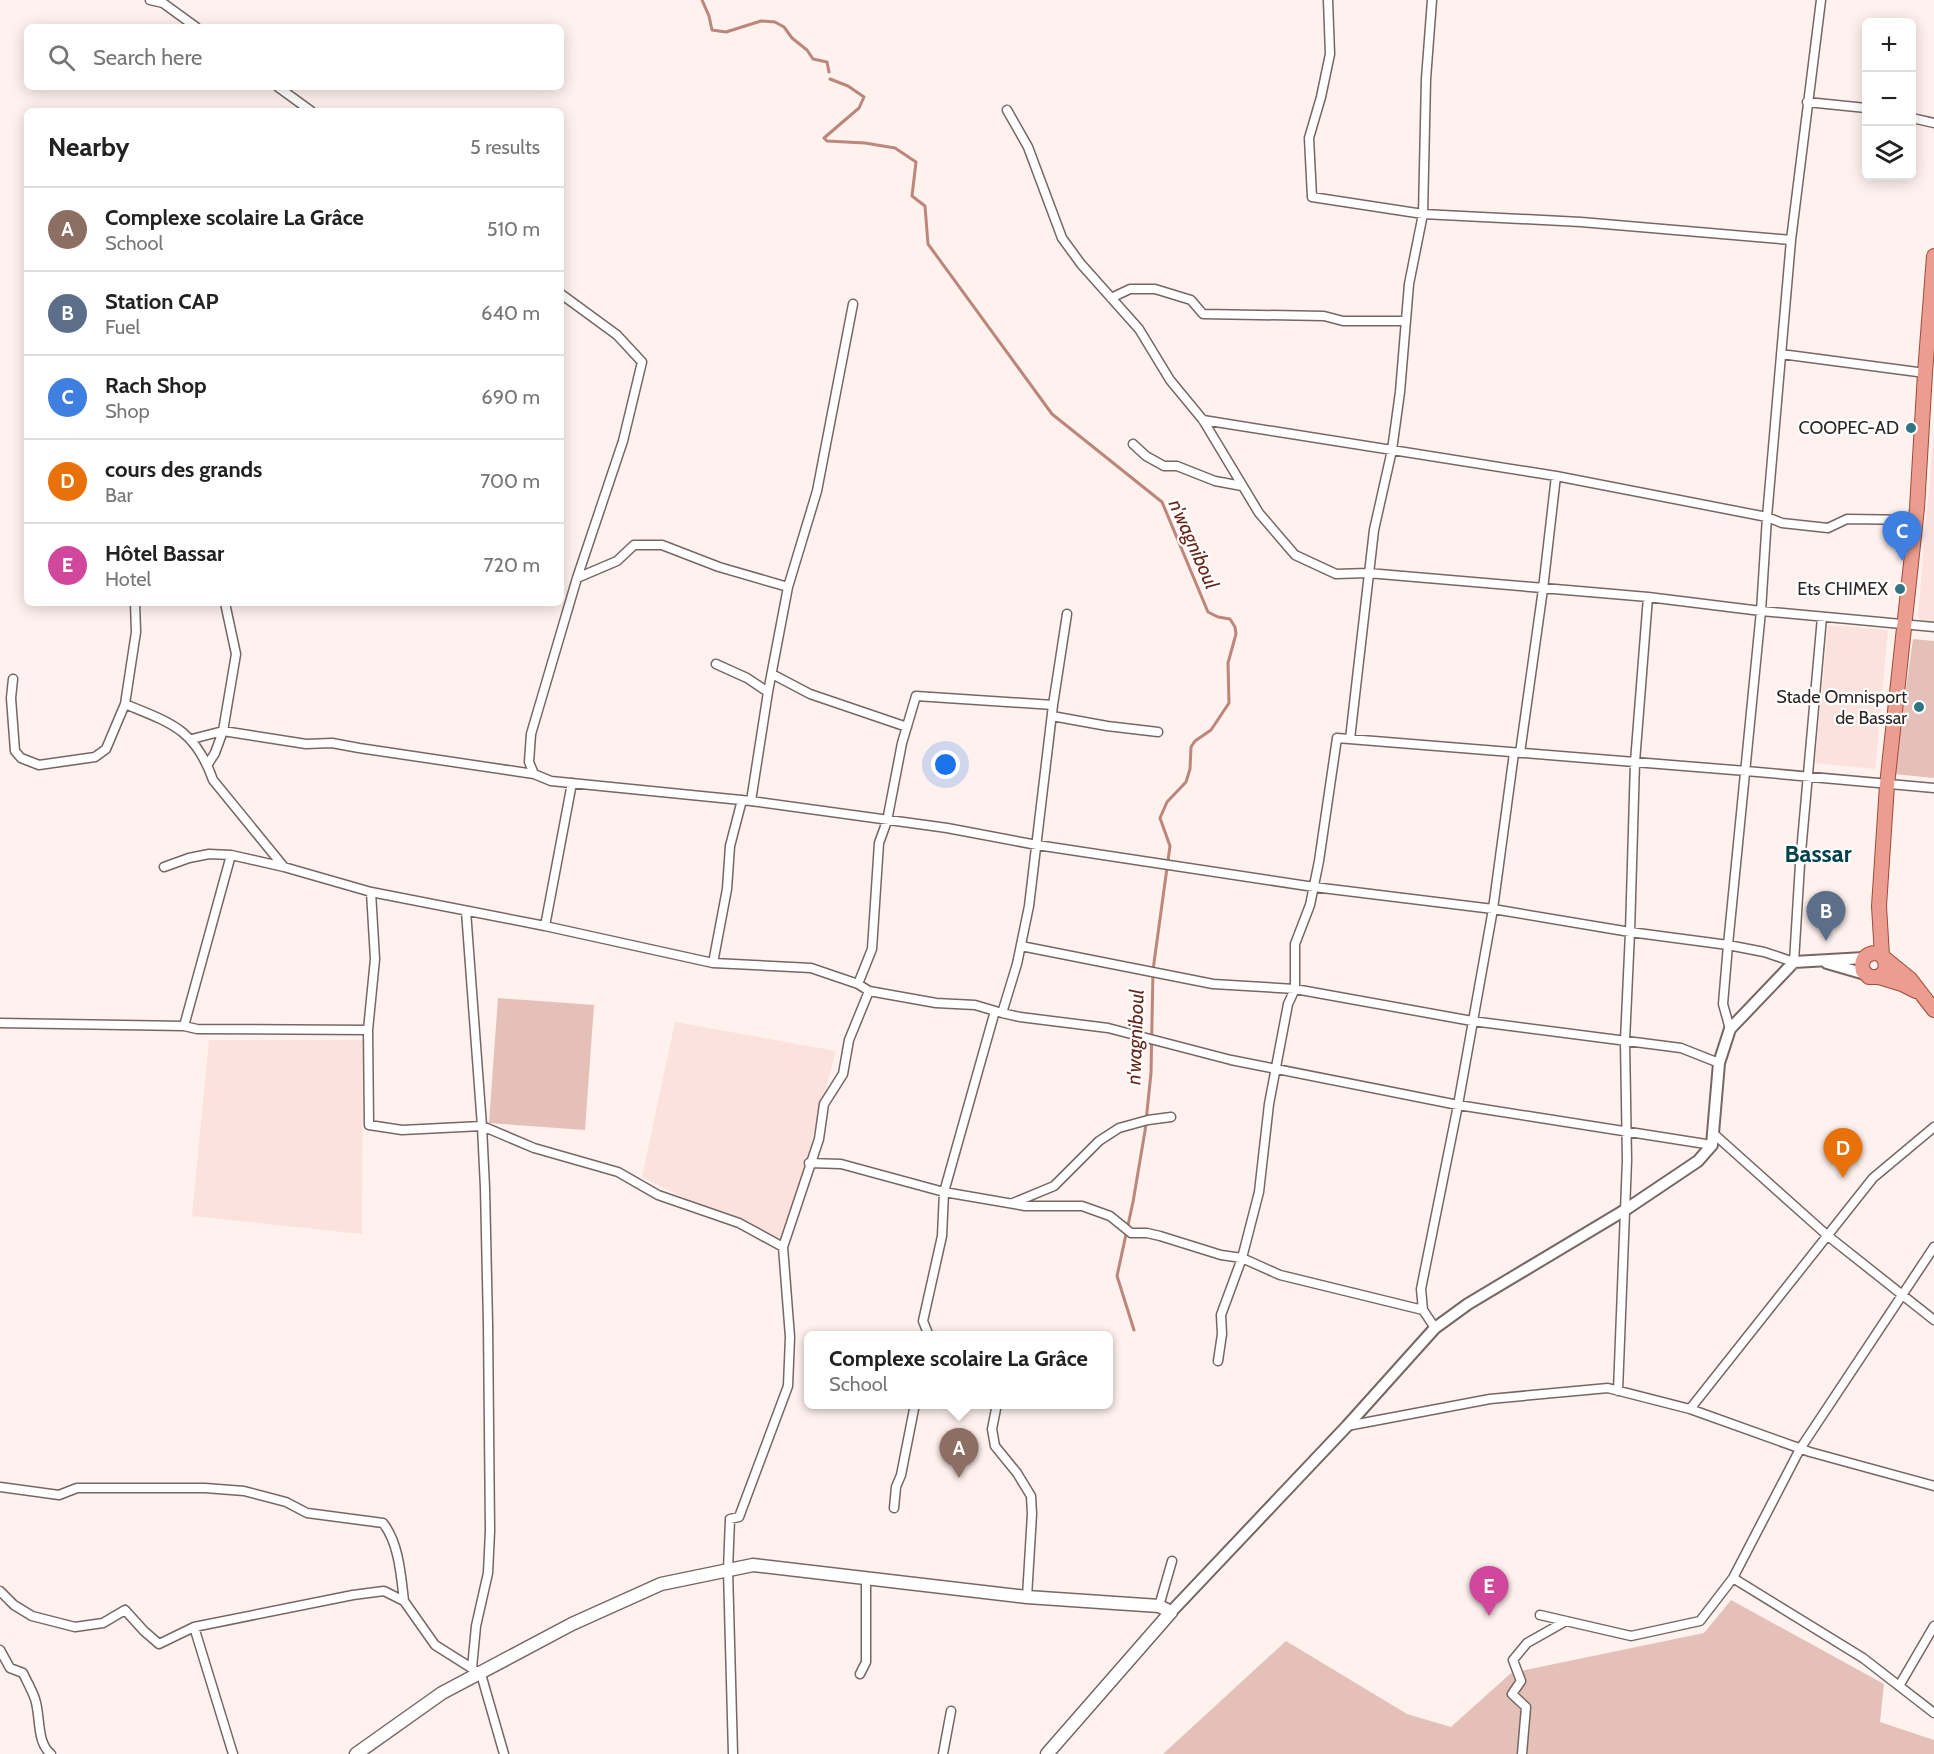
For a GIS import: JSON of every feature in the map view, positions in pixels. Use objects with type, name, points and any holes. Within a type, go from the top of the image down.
[{"type":"main road","points":[[1872,976],[1886,970],[1879,906],[1887,785],[1916,520],[1924,373],[1932,306],[1934,256]]},
{"type":"main road","points":[[1879,906],[1862,966],[1872,976],[1902,984],[1920,994]]},
{"type":"main road","points":[[1866,956],[1873,953],[1884,958],[1910,979],[1934,1010]]},
{"type":"main road","points":[[356,1754],[476,1671],[572,1624],[661,1584],[753,1565],[1027,1597],[1159,1606],[1171,1612],[1047,1754]]},
{"type":"street","points":[[150,0],[164,3],[192,24]]},
{"type":"street","points":[[1328,0],[1330,54],[1309,138],[1312,197],[1424,214],[1581,222],[1791,240]]},
{"type":"street","points":[[1350,739],[1374,530],[1392,450],[1400,392],[1409,284],[1424,214],[1426,78],[1432,0]]},
{"type":"street","points":[[1730,1029],[1723,1004],[1728,945],[1761,611],[1791,240],[1821,0]]},
{"type":"street","points":[[282,90],[307,108]]},
{"type":"street","points":[[1808,102],[1862,108]]},
{"type":"street","points":[[1007,110],[1028,147],[1062,238],[1081,264],[1139,329],[1170,380],[1203,420],[1259,513],[1295,555],[1336,573],[1368,573],[1648,597],[1761,611],[1934,627]]},
{"type":"street","points":[[1916,119],[1934,123]]},
{"type":"street","points":[[1111,298],[1130,289],[1155,289],[1191,300],[1203,314],[1324,316],[1343,321],[1406,321]]},
{"type":"street","points":[[534,774],[529,762],[531,734],[577,578],[623,441],[642,362],[616,335],[564,296]]},
{"type":"street","points":[[713,963],[727,889],[730,846],[746,801],[788,587],[818,491],[853,304]]},
{"type":"street","points":[[1781,354],[1924,373]]},
{"type":"street","points":[[1203,420],[1557,476],[1767,517],[1782,523],[1828,528],[1847,519],[1916,520]]},
{"type":"street","points":[[1133,444],[1146,456],[1164,466],[1176,466],[1215,481],[1242,486]]},
{"type":"street","points":[[1435,1328],[1423,1310],[1421,1289],[1458,1105],[1493,909],[1543,589],[1557,476]]},
{"type":"street","points":[[577,578],[616,561],[634,545],[662,545],[719,567],[788,587]]},
{"type":"street","points":[[1618,1391],[1627,1133],[1624,1041],[1635,762],[1648,597]]},
{"type":"street","points":[[13,679],[11,698],[15,751],[21,758],[39,765],[95,757],[106,749],[125,704],[136,632],[135,606]]},
{"type":"street","points":[[208,764],[215,753],[223,731],[236,654],[226,606]]},
{"type":"street","points":[[927,1331],[923,1321],[942,1236],[944,1192],[1021,946],[1029,906],[1053,705],[1067,614]]},
{"type":"street","points":[[1171,1612],[1347,1426],[1435,1328],[1468,1304],[1625,1210],[1698,1161],[1713,1140],[1719,1063],[1730,1029],[1794,962],[1800,864],[1822,617]]},
{"type":"street","points":[[716,664],[747,678],[768,692]]},
{"type":"street","points":[[772,674],[810,694],[907,727]]},
{"type":"street","points":[[858,984],[872,950],[879,843],[887,821],[916,696],[1053,705]]},
{"type":"street","points":[[125,704],[172,723],[192,739],[208,764],[213,780],[284,867]]},
{"type":"street","points":[[1052,716],[1158,732]]},
{"type":"street","points":[[192,739],[223,731],[306,744],[333,742],[359,748],[534,774],[551,781],[746,801],[947,828],[1037,845],[1314,887],[1493,909],[1630,932],[1728,945],[1764,952],[1794,962],[1866,956]]},
{"type":"street","points":[[1218,1362],[1222,1334],[1221,1315],[1242,1258],[1259,1192],[1269,1104],[1288,1004],[1295,989],[1295,944],[1310,905],[1314,887],[1337,738],[1934,788]]},
{"type":"street","points":[[545,926],[572,783]]},
{"type":"street","points":[[164,867],[209,854],[231,855],[284,867],[371,892],[545,926],[713,963],[811,968],[858,984],[869,992],[936,1003],[975,1005],[1020,1017],[1108,1028],[1231,1060],[1458,1105],[1627,1133],[1713,1140],[1828,1236],[1934,1320]]},
{"type":"street","points":[[184,1026],[231,855]]},
{"type":"street","points":[[371,892],[375,959],[368,1030],[369,1125],[402,1130],[482,1126],[534,1148],[618,1172],[658,1195],[739,1223],[783,1247]]},
{"type":"street","points":[[466,911],[482,1126],[488,1323],[490,1531],[488,1573],[476,1626],[476,1671],[504,1754]]},
{"type":"street","points":[[1021,946],[1213,984],[1295,989],[1472,1021],[1681,1048],[1719,1063]]},
{"type":"street","points":[[1818,961],[1872,976]]},
{"type":"street","points":[[734,1754],[728,1570],[730,1520],[739,1516],[788,1386],[790,1337],[783,1247],[809,1163],[819,1139],[824,1104],[843,1074],[849,1040],[869,992]]},
{"type":"street","points":[[0,1023],[184,1026],[197,1029],[368,1030]]},
{"type":"street","points":[[1010,1204],[1054,1186],[1099,1141],[1119,1128],[1148,1120],[1171,1117]]},
{"type":"street","points":[[1690,1409],[1873,1178],[1934,1127]]},
{"type":"street","points":[[809,1163],[841,1164],[944,1192],[1010,1204],[1083,1206],[1110,1216],[1131,1233],[1147,1233],[1221,1255],[1242,1258],[1280,1275],[1423,1310]]},
{"type":"street","points":[[1540,1615],[1631,1636],[1700,1621],[1733,1578],[1800,1449],[1934,1247]]},
{"type":"street","points":[[1347,1426],[1490,1399],[1608,1388],[1690,1409],[1800,1449],[1934,1486]]},
{"type":"street","points":[[894,1508],[896,1487],[901,1475],[914,1409]]},
{"type":"street","points":[[996,1409],[992,1429],[994,1446],[1017,1473],[1031,1496],[1027,1597]]},
{"type":"street","points":[[0,1487],[59,1495],[77,1488],[205,1488],[244,1491],[286,1502],[307,1513],[383,1523],[394,1546],[404,1601],[435,1645],[476,1671]]},
{"type":"street","points":[[1159,1606],[1172,1561]]},
{"type":"street","points":[[860,1674],[866,1662],[866,1578]]},
{"type":"street","points":[[1733,1578],[1863,1658],[1934,1713]]},
{"type":"street","points":[[0,1591],[14,1605],[32,1616],[75,1627],[104,1623],[125,1610],[159,1644],[194,1627],[353,1595],[384,1591],[404,1601]]},
{"type":"street","points":[[1522,1754],[1526,1707],[1512,1694],[1521,1681],[1513,1660],[1527,1643],[1566,1621]]},
{"type":"street","points":[[1899,1686],[1934,1626]]},
{"type":"street","points":[[194,1627],[233,1754]]},
{"type":"street","points":[[0,1650],[10,1668],[23,1673],[35,1701],[46,1749],[51,1754]]},
{"type":"street","points":[[943,1754],[951,1711]]},
{"type":"shaded area","points":[[1934,429],[1934,626],[1924,625],[1918,616]]},
{"type":"shaded area","points":[[1828,625],[1888,630],[1875,769],[1815,763]]},
{"type":"shaded area","name":"Stade Omnisport de Bassar","points":[[1913,639],[1934,641],[1934,778],[1894,774]]},
{"type":"shaded area","points":[[498,998],[594,1005],[585,1130],[489,1123]]},
{"type":"shaded area","points":[[675,1022],[836,1051],[783,1247],[642,1177]]},
{"type":"shaded area","points":[[209,1040],[363,1040],[362,1234],[192,1216]]},
{"type":"shaded area","points":[[1731,1600],[1884,1684],[1880,1722],[1934,1740],[1934,1754],[1163,1754],[1286,1641],[1407,1714],[1451,1727],[1511,1673],[1704,1633]]},
{"type":"waterway","points":[[702,0],[712,30],[726,32],[761,21],[775,22],[784,27],[813,59],[827,62],[829,72]]},
{"type":"waterway","name":"n'wagniboul","points":[[830,79],[848,86],[864,97],[859,108],[824,138],[827,141],[865,143],[895,148],[916,162],[912,196],[925,206],[928,244],[1052,414],[1162,502],[1208,612],[1230,619],[1235,627],[1236,634],[1228,663],[1229,703],[1211,730],[1195,741],[1191,747],[1190,769],[1186,782],[1167,802],[1160,818],[1170,846],[1153,970],[1151,1073],[1145,1131],[1117,1276],[1134,1330]]},
{"type":"place","name":"COOPEC-AD","points":[[1911,428]]},
{"type":"place","name":"Rach Shop","points":[[1902,561]]},
{"type":"place","name":"Ets CHIMEX","points":[[1900,589]]},
{"type":"place","name":"Stade Omnisport de Bassar","points":[[1919,707]]},
{"type":"place","name":"Station CAP","points":[[1826,941]]},
{"type":"place","name":"cours des grands","points":[[1843,1178]]},
{"type":"place","name":"Complexe scolaire La Grâce","points":[[959,1478]]},
{"type":"place","name":"Hôtel Bassar","points":[[1489,1616]]},
{"type":"district","name":"Bassar","points":[[1818,854]]}]
